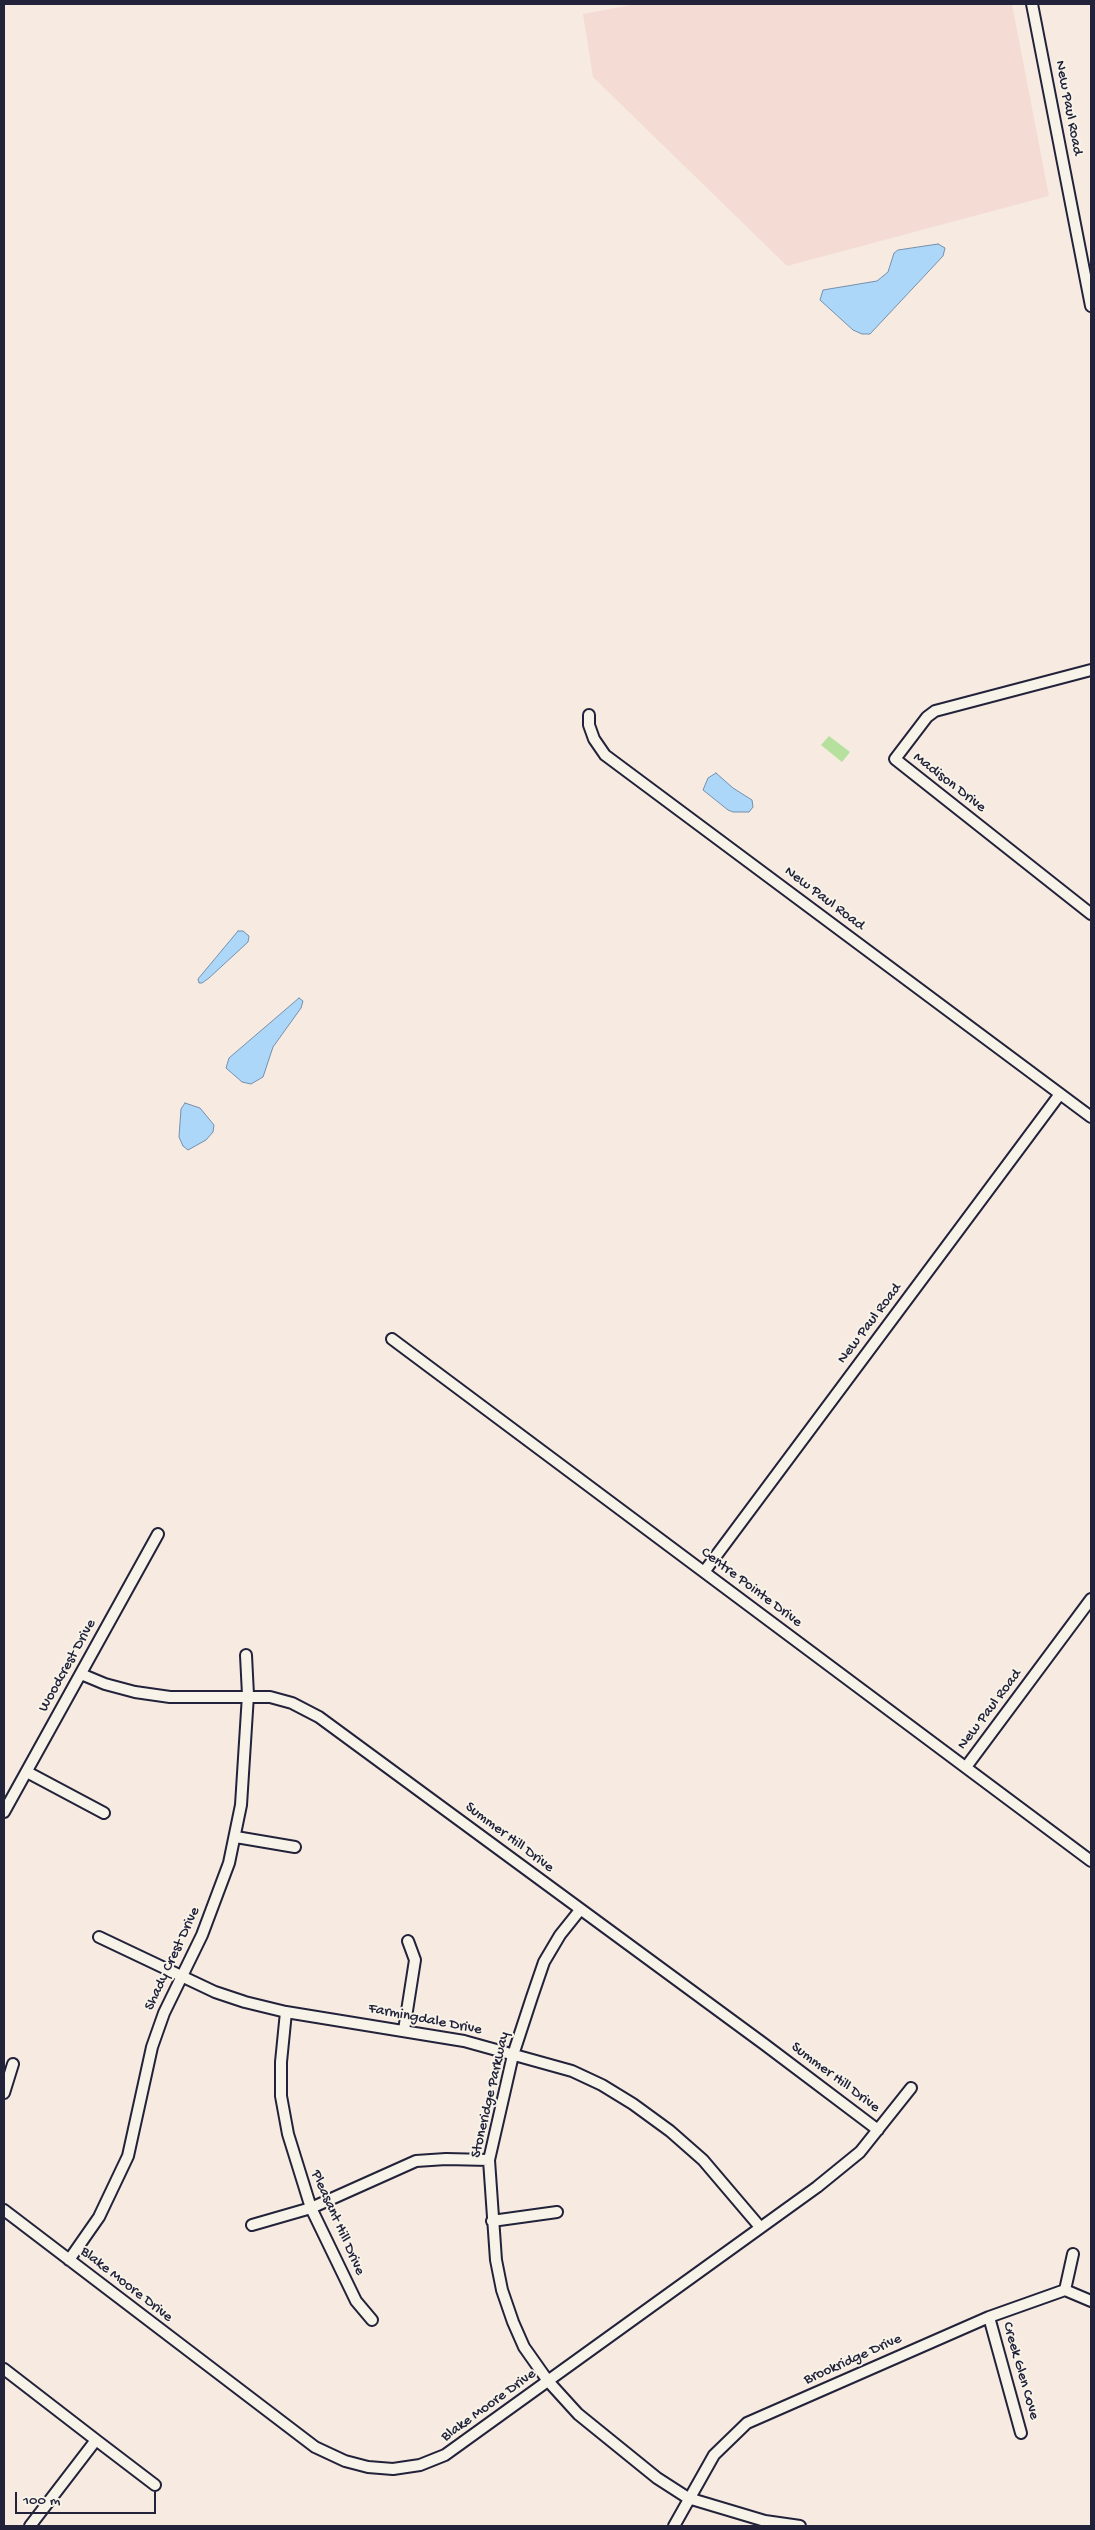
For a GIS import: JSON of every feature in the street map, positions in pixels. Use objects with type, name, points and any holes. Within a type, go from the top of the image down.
[{"type":"street","name":"New Paul Road","points":[[1032,4],[1091,306]]},
{"type":"street","name":"Madison Drive","points":[[1091,670],[935,711],[894,759],[1091,914]]},
{"type":"street","name":"New Paul Road","points":[[589,715],[589,725],[594,739],[605,755],[1091,1117]]},
{"type":"street","name":"New Paul Road","points":[[704,1572],[1060,1094]]},
{"type":"street","name":"Centre Pointe Drive","points":[[392,1339],[1091,1861]]},
{"type":"street","name":"Woodcrest Drive","points":[[4,1812],[158,1534]]},
{"type":"street","name":"New Paul Road","points":[[966,1768],[1091,1599]]},
{"type":"street","name":"Shady Crest Drive","points":[[69,2260],[99,2216],[128,2156],[152,2047],[164,2013],[220,1892],[236,1837],[241,1805],[248,1695],[246,1655]]},
{"type":"street","name":"Summer Hill Drive","points":[[81,1674],[135,1692],[170,1697],[248,1695],[270,1697],[292,1703],[320,1717],[878,2130]]},
{"type":"street","points":[[27,1772],[104,1813]]},
{"type":"street","points":[[236,1837],[295,1848]]},
{"type":"street","name":"Stoneridge Parkway","points":[[580,1910],[560,1934],[544,1962],[513,2055],[489,2160],[492,2221],[502,2290],[513,2322],[524,2347],[548,2382],[578,2414],[617,2448],[688,2498],[765,2521],[800,2526]]},
{"type":"street","name":"Farmingdale Drive","points":[[99,1937],[215,1992],[245,2002],[286,2012],[464,2041],[572,2071],[633,2104],[703,2160],[760,2227]]},
{"type":"street","points":[[404,2030],[415,1960],[408,1941]]},
{"type":"street","name":"Pleasant Hill Drive","points":[[286,2012],[281,2062],[281,2096],[288,2134],[311,2208],[356,2301],[372,2320]]},
{"type":"street","points":[[4,2093],[13,2064]]},
{"type":"street","name":"Blake Moore Drive","points":[[4,2210],[315,2447],[345,2462],[393,2469],[420,2465],[446,2455],[817,2187],[860,2152],[911,2088]]},
{"type":"street","points":[[252,2225],[311,2208],[416,2161],[446,2159],[489,2160]]},
{"type":"street","points":[[492,2221],[557,2212]]},
{"type":"street","points":[[1073,2254],[1065,2290],[1091,2302]]},
{"type":"street","name":"Brookridge Drive","points":[[674,2526],[688,2498],[714,2455],[747,2423],[989,2317],[1065,2290]]},
{"type":"street","name":"Creek Glen Cove","points":[[989,2317],[1021,2433]]},
{"type":"street","points":[[4,2369],[155,2485]]},
{"type":"street","points":[[30,2526],[96,2440]]},
{"type":"shaded area","points":[[636,4],[1012,4],[1049,196],[787,266],[593,77],[583,14]]},
{"type":"green space","points":[[829,736],[850,752],[842,762],[821,745]]},
{"type":"water","points":[[938,244],[945,248],[943,256],[870,334],[862,334],[853,330],[820,300],[823,290],[877,281],[888,272],[894,253],[898,250]]},
{"type":"water","points":[[716,773],[733,788],[752,800],[753,807],[749,812],[733,812],[728,810],[703,790],[708,778]]},
{"type":"water","points":[[238,931],[243,931],[249,936],[248,942],[209,978],[199,983],[198,979]]},
{"type":"water","points":[[299,998],[303,1001],[301,1008],[273,1047],[263,1077],[251,1084],[242,1082],[226,1068],[229,1058]]},
{"type":"water","points":[[185,1103],[200,1108],[214,1125],[213,1132],[206,1140],[188,1150],[183,1146],[179,1137],[181,1109]]}]
